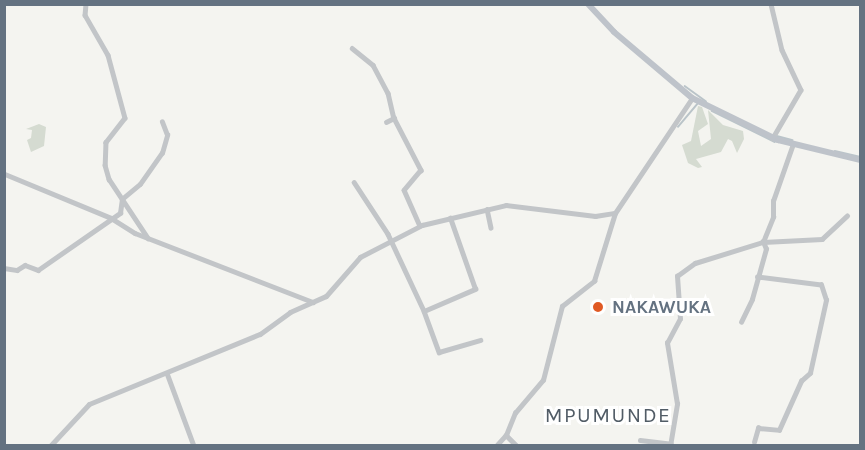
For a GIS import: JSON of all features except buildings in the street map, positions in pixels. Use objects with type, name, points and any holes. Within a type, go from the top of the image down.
[{"type":"main road","points":[[588,4],[614,32],[692,98],[773,138],[861,160]]},
{"type":"street","points":[[86,4],[85,15],[108,55],[126,118],[112,132],[104,154],[109,179],[148,238]]},
{"type":"street","points":[[771,4],[782,50],[801,90],[773,138]]},
{"type":"street","points":[[352,48],[373,66],[388,93],[394,118],[421,170],[404,190],[417,226],[506,205],[595,216],[615,213]]},
{"type":"street","points":[[496,446],[506,435],[514,413],[543,380],[562,306],[594,281],[615,213],[692,98]]},
{"type":"street","points":[[386,122],[394,118]]},
{"type":"street","points":[[4,268],[11,271],[25,265],[38,270],[120,213],[122,200],[157,163],[167,135],[162,122]]},
{"type":"street","points":[[763,242],[770,229],[773,201],[793,144]]},
{"type":"street","points":[[4,174],[111,218],[148,238],[315,302]]},
{"type":"street","points":[[354,182],[392,241],[424,311],[439,351],[480,340]]},
{"type":"street","points":[[487,209],[491,228]]},
{"type":"street","points":[[640,440],[670,445],[677,404],[667,343],[680,319],[677,276],[695,263],[763,242],[822,239],[847,216]]},
{"type":"street","points":[[424,311],[475,289],[450,218]]},
{"type":"street","points":[[50,446],[89,404],[240,345],[290,312],[315,302],[333,290],[360,257],[422,225]]},
{"type":"street","points":[[741,322],[749,309],[766,249],[763,242]]},
{"type":"street","points":[[754,441],[758,428],[779,430],[801,381],[810,373],[826,300],[821,285],[758,277]]},
{"type":"street","points":[[167,373],[194,446]]},
{"type":"street","points":[[506,435],[518,446]]},
{"type":"shaded area","points":[[698,106],[702,107],[708,124],[698,131],[701,146],[711,139],[708,110],[723,125],[743,131],[744,139],[737,153],[732,141],[728,139],[721,152],[696,159],[702,167],[698,168],[688,163],[682,145],[691,141]]},
{"type":"shaded area","points":[[39,124],[46,127],[44,146],[31,152],[27,140],[31,138],[32,130],[26,129]]},
{"type":"waterway","points":[[685,86],[706,101]]},
{"type":"waterway","points":[[678,127],[697,104]]},
{"type":"waterway","points":[[712,111],[775,142]]},
{"type":"waterway","points":[[777,136],[792,140]]},
{"type":"waterway","points":[[835,151],[860,157]]},
{"type":"place","name":"NAKAWUKA","points":[[598,307]]},
{"type":"district","name":"MPUMUNDE","points":[[608,415]]}]
